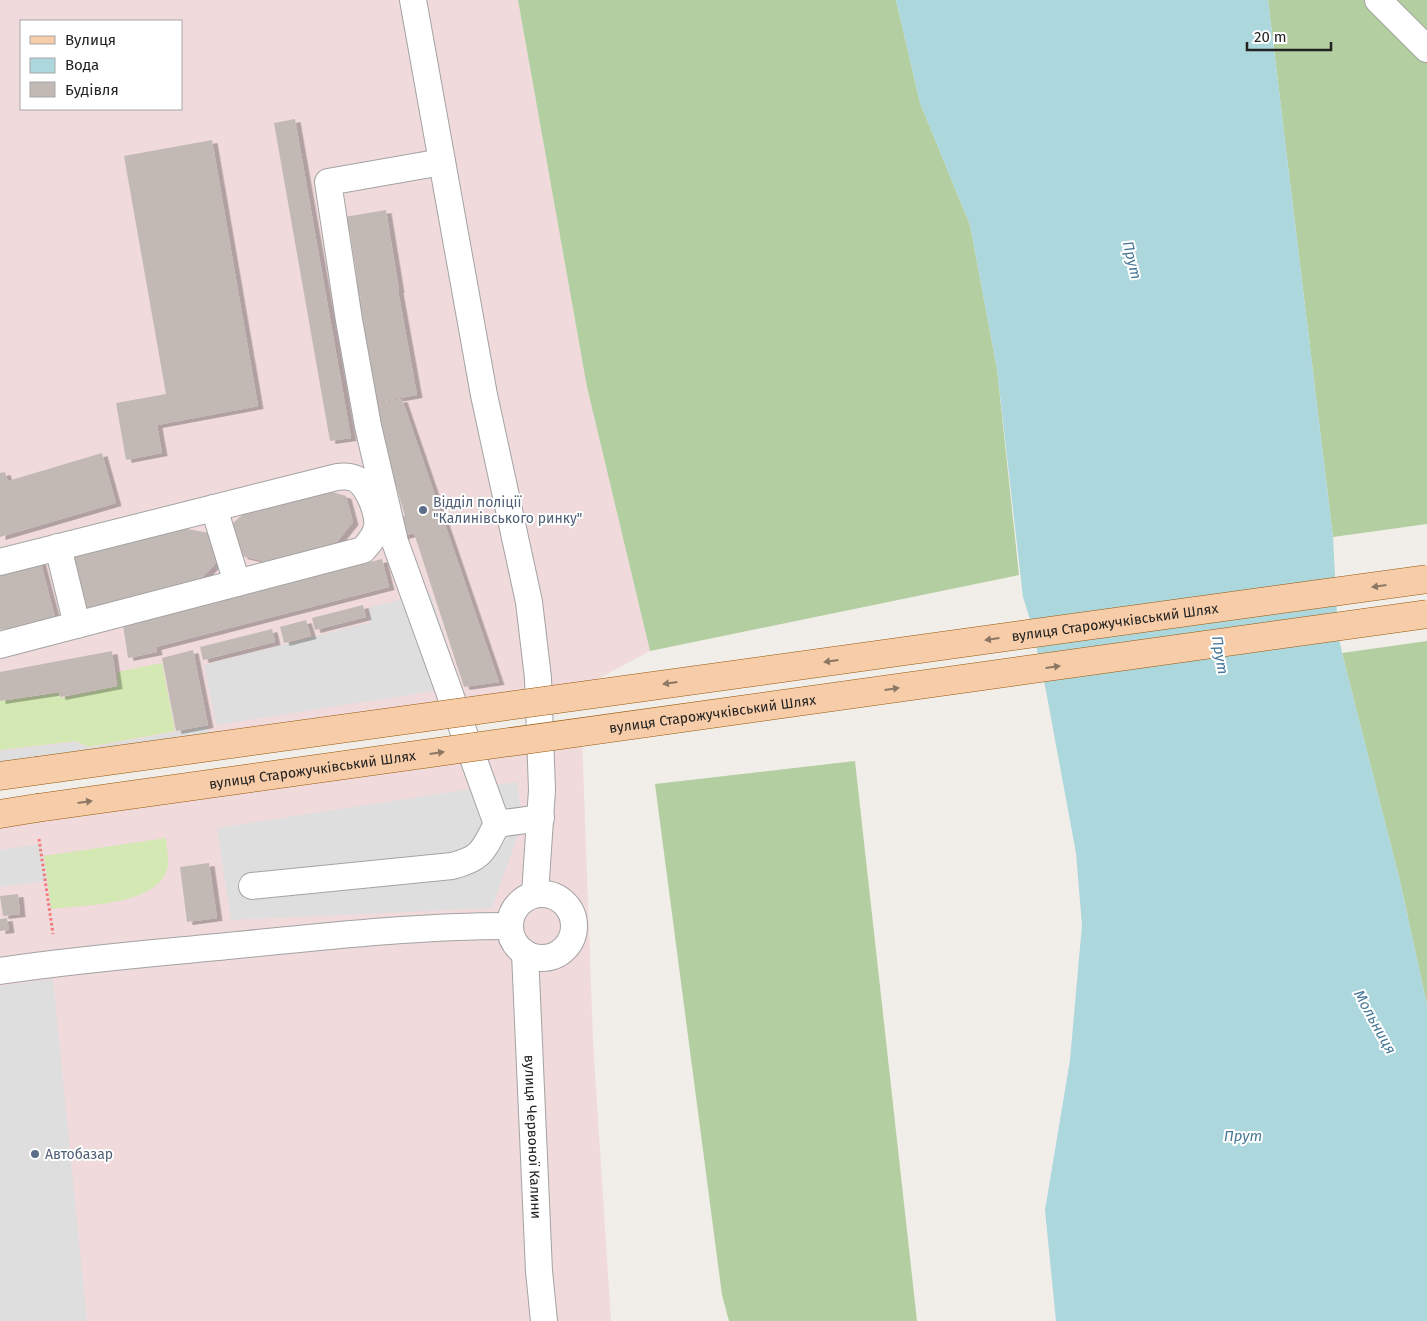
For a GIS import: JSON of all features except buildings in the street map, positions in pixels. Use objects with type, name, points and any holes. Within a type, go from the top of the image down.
[{"type":"main road","name":"вулиця Старожучківський Шлях","points":[[0,776],[1427,579]]},
{"type":"main road","name":"вулиця Старожучківський Шлях","points":[[0,814],[1427,614]]},
{"type":"lane","points":[[413,0],[484,395],[529,602],[538,678],[542,790],[535,894]]},
{"type":"lane","points":[[1378,0],[1427,49]]},
{"type":"lane","points":[[252,886],[452,866],[470,861],[482,852],[497,824],[394,542],[374,454],[349,320],[328,182],[442,162]]},
{"type":"lane","points":[[0,562],[337,477],[367,467],[374,454]]},
{"type":"lane","points":[[0,644],[76,626],[363,550],[374,538],[377,526],[374,509],[365,486],[356,478],[337,477]]},
{"type":"lane","points":[[214,508],[237,584]]},
{"type":"lane","points":[[58,547],[76,626]]},
{"type":"lane","points":[[497,824],[541,818]]},
{"type":"lane","points":[[535,894],[556,897],[565,903],[571,911],[574,921],[574,932],[571,942],[555,956],[545,959],[534,958],[517,946],[512,937],[510,926],[512,915],[517,906],[535,894]]},
{"type":"lane","points":[[0,971],[58,963],[317,937],[454,926],[510,926]]},
{"type":"lane","name":"вулиця Червоної Калини","points":[[525,953],[544,1321]]},
{"type":"path","points":[[38,839],[53,934]]},
{"type":"shaded area","points":[[0,0],[518,0],[587,387],[650,651],[579,689],[0,776]]},
{"type":"shaded area","points":[[430,592],[460,687],[216,725],[204,665],[371,622],[368,608]]},
{"type":"shaded area","points":[[208,726],[212,747],[0,776],[0,751],[75,742],[88,748]]},
{"type":"shaded area","points":[[582,737],[593,1042],[611,1321],[0,1321],[0,817]]},
{"type":"shaded area","points":[[517,782],[522,824],[492,908],[231,920],[217,828]]},
{"type":"shaded area","points":[[41,844],[47,881],[0,887],[0,850]]},
{"type":"shaded area","name":"Автобазар","points":[[53,979],[87,1321],[0,1321],[0,986]]},
{"type":"green space","points":[[518,0],[896,0],[920,103],[970,225],[997,369],[1019,575],[650,651],[587,387]]},
{"type":"green space","points":[[1268,0],[1427,0],[1427,524],[1333,537]]},
{"type":"green space","points":[[1427,641],[1427,1005],[1400,881],[1342,653]]},
{"type":"green space","points":[[162,663],[175,731],[88,747],[76,741],[0,750],[0,701],[58,693],[60,698],[118,686],[117,672]]},
{"type":"green space","points":[[855,761],[917,1321],[729,1321],[722,1295],[655,784]]},
{"type":"green space","points":[[166,838],[168,865],[163,878],[152,889],[119,901],[51,909],[44,856]]},
{"type":"water","points":[[896,0],[1268,0],[1333,537],[1338,633],[1400,881],[1427,1005],[1427,1321],[1056,1321],[1045,1210],[1070,1060],[1082,925],[1076,853],[1046,691],[1031,623],[1023,597],[997,369],[970,225],[920,103]]},
{"type":"place","name":"Відділ поліції \"Калинівського ринку\"","points":[[423,510]]},
{"type":"place","name":"Автобазар","points":[[35,1154]]},
{"type":"water label","name":"Прут","points":[[1132,260]]},
{"type":"water label","name":"Прут","points":[[1220,655]]},
{"type":"water label","name":"Мольниця","points":[[1375,1022]]},
{"type":"water label","name":"Прут","points":[[1243,1136]]}]
